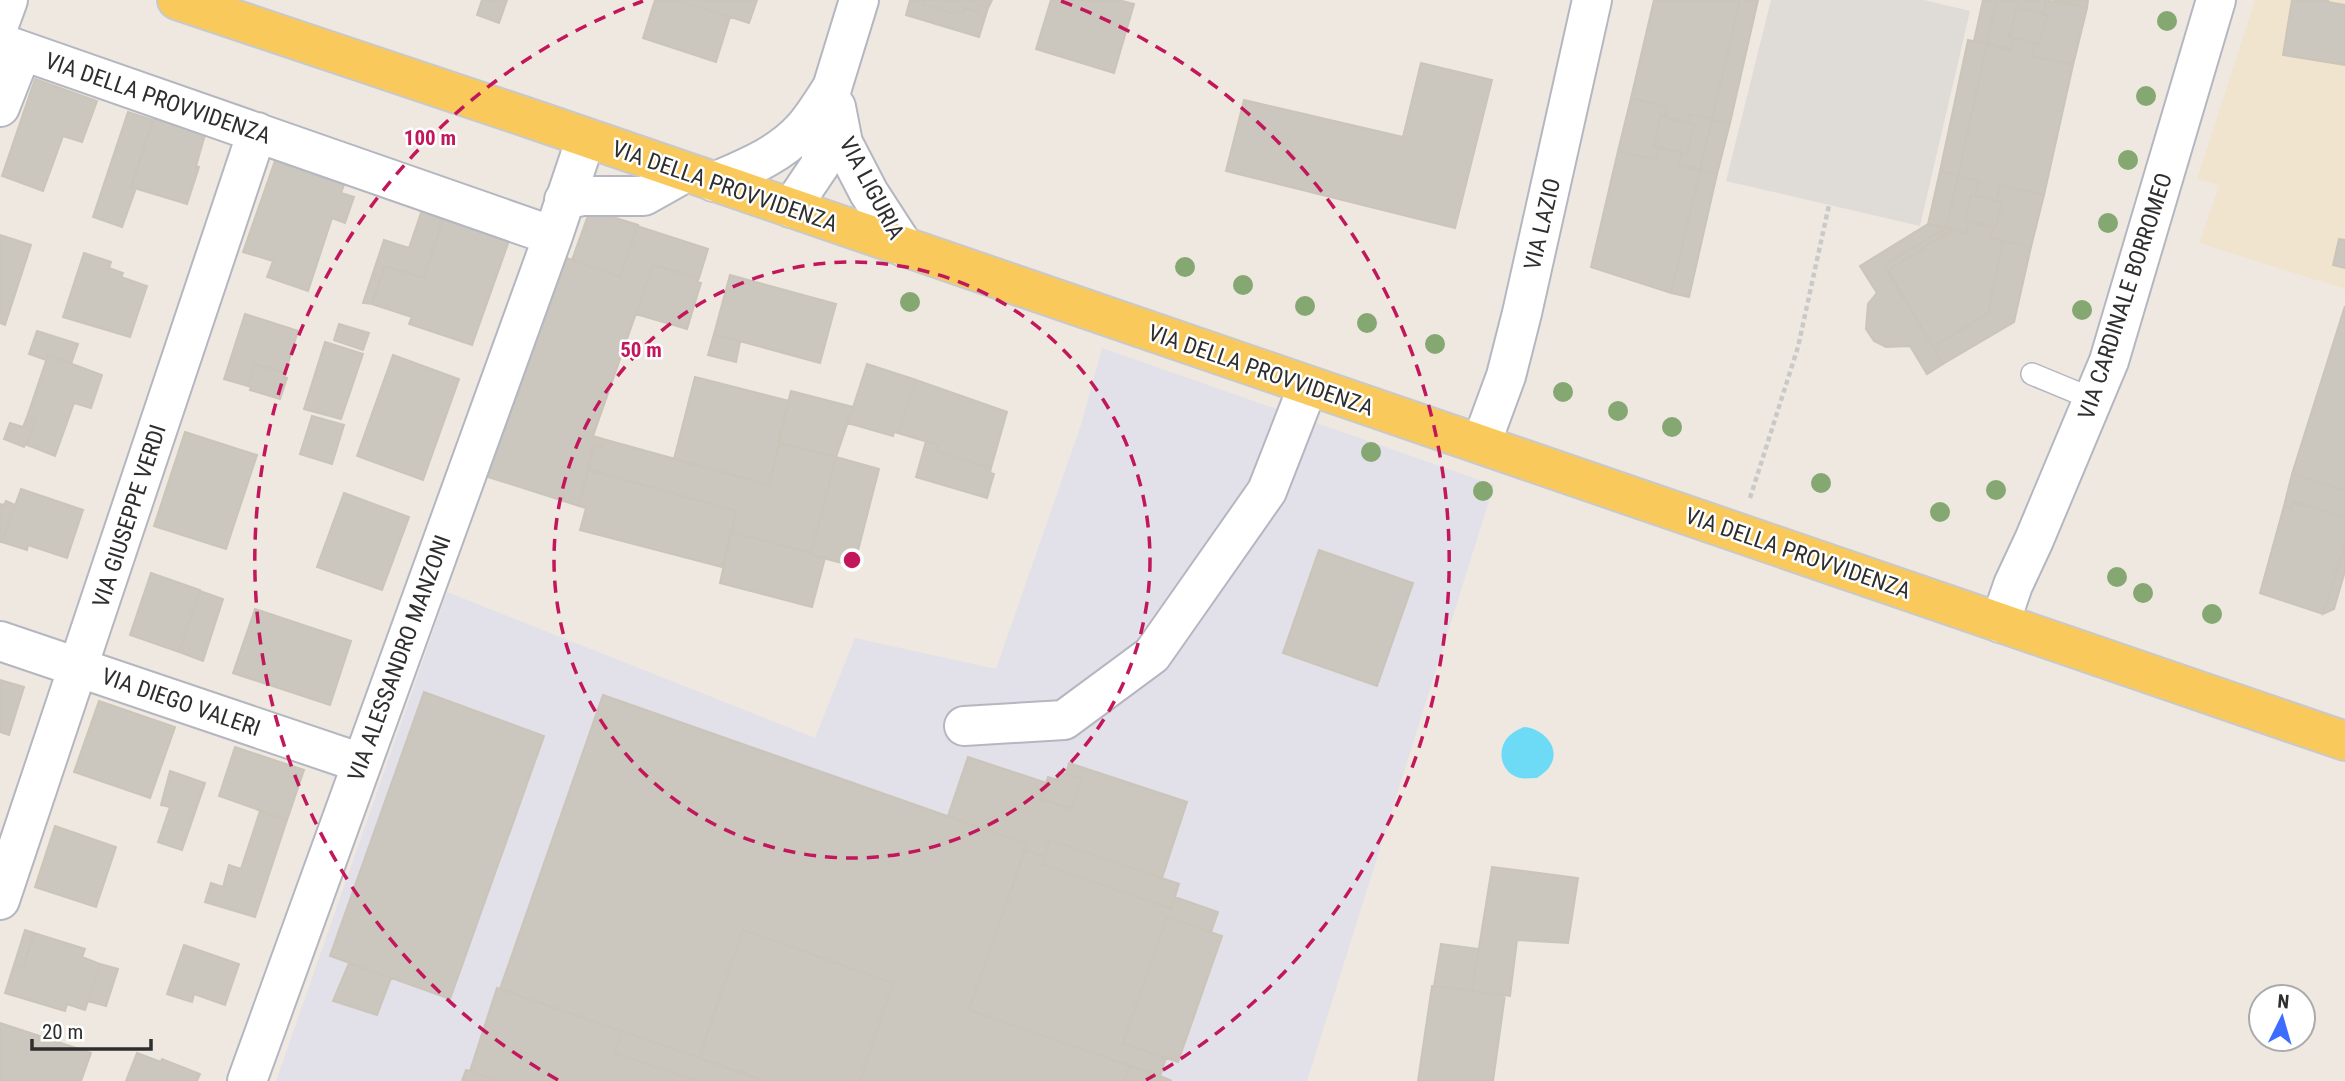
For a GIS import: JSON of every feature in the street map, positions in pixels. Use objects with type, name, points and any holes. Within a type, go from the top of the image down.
[{"type":"main road","name":"VIA DELLA PROVVIDENZA","points":[[177,0],[2345,741]]},
{"type":"street","points":[[0,107],[8,0]]},
{"type":"street","name":"VIA LIGURIA","points":[[791,208],[820,164],[832,88],[859,0]]},
{"type":"street","name":"VIA LAZIO","points":[[1481,444],[1506,376],[1522,313],[1592,0]]},
{"type":"street","name":"VIA CARDINALE BORROMEO","points":[[2000,623],[2013,584],[2095,400],[2113,349],[2216,0]]},
{"type":"street","name":"VIA DELLA PROVVIDENZA","points":[[7,39],[257,132],[553,236]]},
{"type":"street","name":"VIA LIGURIA","points":[[699,177],[765,160],[803,129],[832,88]]},
{"type":"street","name":"VIA LIGURIA","points":[[832,88],[843,143],[869,193],[904,247]]},
{"type":"street","name":"VIA GIUSEPPE VERDI","points":[[0,900],[257,132]]},
{"type":"street","name":"VIA ALESSANDRO MANZONI","points":[[247,1081],[553,236],[573,198],[586,138]]},
{"type":"street","points":[[573,198],[644,196],[699,177]]},
{"type":"street","points":[[964,726],[1064,720],[1152,655],[1267,491],[1308,386]]},
{"type":"street","name":"VIA DIEGO VALERI","points":[[0,641],[361,763]]},
{"type":"lane","points":[[2032,374],[2095,400]]},
{"type":"path","points":[[1753,485],[1798,347],[1829,205]]},
{"type":"shaded area","points":[[1771,0],[1924,0],[1970,11],[1920,226],[1726,181]]},
{"type":"shaded area","points":[[2255,0],[2345,0],[2345,289],[2199,243],[2219,185],[2197,179]]},
{"type":"shaded area","points":[[1102,348],[1494,485],[1307,1081],[276,1081],[447,592],[815,738],[855,638],[996,669],[1081,425]]},
{"type":"water","points":[[1524,727],[1543,735],[1554,752],[1549,768],[1537,778],[1513,775],[1502,760],[1505,741],[1512,733]]},
{"type":"building","points":[[482,0],[507,0],[499,23],[477,15]]},
{"type":"building","points":[[655,0],[677,0],[730,17],[716,62],[643,38]]},
{"type":"building","points":[[677,0],[757,0],[749,23]]},
{"type":"building","points":[[910,0],[925,0],[923,4],[954,14],[956,11],[963,13],[964,8],[977,12],[979,5],[988,8],[979,37],[906,15]]},
{"type":"building","points":[[925,0],[992,0],[988,8],[979,5],[977,12],[964,8],[963,13],[956,11],[954,14],[923,4]]},
{"type":"building","points":[[1051,0],[1118,0],[1134,4],[1114,73],[1036,49]]},
{"type":"building","points":[[1654,0],[1740,0],[1712,119],[1690,114],[1688,123],[1665,117],[1667,107],[1631,98]]},
{"type":"building","points":[[1740,0],[1758,0],[1730,123],[1712,119]]},
{"type":"building","points":[[1983,0],[1996,0],[1987,44],[1974,41]]},
{"type":"building","points":[[1996,0],[2019,0],[2009,37],[2014,38],[2011,50],[1987,44]]},
{"type":"building","points":[[2019,0],[2046,0],[2043,14],[2017,8]]},
{"type":"building","points":[[2046,0],[2087,8],[2073,65],[2032,56],[2035,43],[2039,44],[2047,15],[2043,14]]},
{"type":"building","points":[[2054,0],[2088,0],[2087,8]]},
{"type":"building","points":[[2292,0],[2328,0],[2345,5],[2345,65],[2283,55]]},
{"type":"building","points":[[2017,8],[2047,15],[2039,44],[2009,37]]},
{"type":"building","points":[[2014,38],[2035,43],[2032,56],[2073,65],[2044,195],[2000,185],[1997,200],[1975,196],[1979,181],[1958,176],[1987,44],[2011,50]]},
{"type":"building","points":[[1968,40],[1987,44],[1958,176],[1940,171]]},
{"type":"building","points":[[1421,63],[1492,80],[1455,228],[1226,171],[1244,100],[1403,137]]},
{"type":"building","points":[[35,79],[97,101],[82,142],[63,136],[43,191],[2,176]]},
{"type":"building","points":[[1631,98],[1667,107],[1665,117],[1661,116],[1654,146],[1659,147],[1656,160],[1618,151]]},
{"type":"building","points":[[128,112],[153,120],[131,187],[136,188],[122,227],[93,217]]},
{"type":"building","points":[[1690,114],[1712,119],[1700,170],[1679,165],[1682,153],[1687,154],[1694,124],[1688,123]]},
{"type":"building","points":[[1661,116],[1694,124],[1687,154],[1654,146]]},
{"type":"building","points":[[154,118],[205,135],[196,166],[199,167],[187,204],[131,187]]},
{"type":"building","points":[[1712,119],[1730,123],[1717,174],[1700,170]]},
{"type":"building","points":[[1659,147],[1682,153],[1679,165],[1700,170],[1671,293],[1591,267],[1618,151],[1656,160]]},
{"type":"building","points":[[276,158],[345,182],[341,193],[354,197],[345,223],[332,218],[308,291],[267,277],[273,261],[243,252]]},
{"type":"building","points":[[1700,170],[1717,174],[1689,297],[1671,293]]},
{"type":"building","points":[[1940,171],[1958,176],[1946,228],[1928,224]]},
{"type":"building","points":[[1958,176],[1979,181],[1975,196],[1971,195],[1965,221],[1968,221],[1966,233],[1946,228]]},
{"type":"building","points":[[2000,185],[2044,195],[2031,247],[1990,238],[1993,227],[1996,227],[2002,201],[1997,200]]},
{"type":"building","points":[[1971,195],[2002,201],[1996,227],[1965,221]]},
{"type":"building","points":[[423,207],[444,216],[424,278],[385,266],[372,304],[363,303],[384,240],[409,248]]},
{"type":"building","points":[[590,210],[638,225],[620,277],[572,260]]},
{"type":"building","points":[[444,216],[510,238],[472,345],[409,324],[412,317],[372,304],[385,266],[424,278]]},
{"type":"building","points":[[1968,221],[1993,227],[1990,238],[2003,241],[1988,313],[1933,347],[1887,271],[1952,230],[1966,233]]},
{"type":"building","points":[[1928,224],[1946,228],[1885,265],[1943,364],[1927,374],[1910,346],[1886,347],[1874,341],[1866,329],[1868,304],[1877,293],[1860,266]]},
{"type":"building","points":[[637,226],[708,249],[699,278],[653,265],[593,436],[603,439],[601,447],[594,445],[579,506],[479,474],[561,256],[620,277]]},
{"type":"building","points":[[1946,228],[1952,230],[1887,271],[1885,265]]},
{"type":"building","points":[[0,235],[31,245],[5,325],[0,323]]},
{"type":"building","points":[[2339,239],[2345,240],[2345,268],[2333,265]]},
{"type":"building","points":[[2003,241],[2031,247],[2014,322],[1943,364],[1933,347],[1988,313]]},
{"type":"building","points":[[84,253],[111,262],[109,268],[123,273],[121,277],[147,286],[130,337],[63,317]]},
{"type":"building","points":[[653,265],[699,278],[697,282],[701,283],[687,329],[636,314]]},
{"type":"building","points":[[730,275],[836,304],[820,363],[714,334]]},
{"type":"building","points":[[2345,306],[2345,490],[2292,474]]},
{"type":"building","points":[[245,314],[298,331],[285,373],[255,364],[248,386],[224,379]]},
{"type":"building","points":[[339,324],[369,333],[363,350],[334,340]]},
{"type":"building","points":[[37,331],[78,344],[71,364],[48,355],[46,360],[29,354]]},
{"type":"building","points":[[714,334],[740,342],[736,362],[708,355]]},
{"type":"building","points":[[325,342],[363,354],[341,419],[304,409]]},
{"type":"building","points":[[48,355],[102,375],[91,408],[74,403],[55,456],[27,445],[36,420],[27,417]]},
{"type":"building","points":[[393,355],[459,379],[423,480],[357,456]]},
{"type":"building","points":[[255,364],[285,373],[284,377],[287,378],[280,399],[250,390],[251,387],[248,386]]},
{"type":"building","points":[[867,364],[916,380],[898,433],[894,432],[893,436],[848,423]]},
{"type":"building","points":[[695,377],[789,401],[769,485],[674,459]]},
{"type":"building","points":[[916,380],[1007,412],[991,468],[936,451],[938,445],[898,433]]},
{"type":"building","points":[[791,391],[853,407],[836,457],[778,442]]},
{"type":"building","points":[[312,416],[344,425],[332,464],[300,454]]},
{"type":"building","points":[[27,417],[36,420],[27,445],[24,447],[4,439],[10,423],[23,427]]},
{"type":"building","points":[[185,432],[257,455],[226,549],[154,526]]},
{"type":"building","points":[[603,439],[769,485],[780,443],[836,457],[811,553],[731,532],[736,511],[587,469],[594,445],[601,447]]},
{"type":"building","points":[[926,441],[938,445],[936,451],[991,468],[990,473],[994,474],[987,498],[916,477]]},
{"type":"building","points":[[836,457],[879,469],[854,566],[811,555]]},
{"type":"building","points":[[589,470],[736,511],[722,567],[580,530],[586,508],[579,506]]},
{"type":"building","points":[[2292,474],[2345,490],[2345,517],[2293,502],[2291,508],[2284,506]]},
{"type":"building","points":[[21,489],[83,510],[67,558],[28,545],[27,550],[2,542]]},
{"type":"building","points":[[344,493],[409,517],[382,590],[317,567]]},
{"type":"building","points":[[6,501],[15,505],[0,542],[0,504],[4,505]]},
{"type":"building","points":[[2293,502],[2345,517],[2345,545],[2323,614],[2260,593],[2284,506],[2291,508]]},
{"type":"building","points":[[731,532],[825,558],[812,607],[720,583]]},
{"type":"building","points":[[2345,545],[2345,571],[2334,609],[2323,614]]},
{"type":"building","points":[[1319,550],[1413,583],[1377,686],[1283,653]]},
{"type":"building","points":[[151,573],[200,590],[179,652],[130,635]]},
{"type":"building","points":[[200,591],[223,599],[203,661],[179,652]]},
{"type":"building","points":[[255,609],[351,641],[330,705],[233,673]]},
{"type":"building","points":[[0,680],[24,687],[9,735],[0,732]]},
{"type":"building","points":[[424,692],[544,736],[450,999],[330,956]]},
{"type":"building","points":[[603,695],[1027,844],[969,1010],[1130,1066],[1124,1081],[860,1081],[893,983],[743,930],[699,1058],[500,989]]},
{"type":"building","points":[[99,701],[175,727],[150,798],[74,772]]},
{"type":"building","points":[[235,747],[304,770],[287,820],[219,796]]},
{"type":"building","points":[[968,757],[1047,783],[1041,799],[1071,809],[1082,779],[1066,774],[1069,763],[1187,802],[1162,878],[1050,840],[1045,857],[1025,850],[1027,844],[948,816]]},
{"type":"building","points":[[170,771],[205,783],[182,850],[158,842],[170,807],[161,805]]},
{"type":"building","points":[[1059,772],[1082,779],[1071,809],[1041,799],[1048,777],[1057,780]]},
{"type":"building","points":[[260,811],[287,820],[255,917],[205,902],[211,883],[223,887],[229,865],[241,869]]},
{"type":"building","points":[[55,826],[116,847],[96,907],[35,887]]},
{"type":"building","points":[[1050,840],[1179,884],[1171,909],[1042,864]]},
{"type":"building","points":[[1025,850],[1045,857],[1042,864],[1171,909],[1175,897],[1218,912],[1211,932],[1167,917],[1123,1043],[1166,1058],[1160,1076],[969,1010]]},
{"type":"building","points":[[1492,867],[1578,878],[1568,943],[1517,940],[1510,996],[1472,991]]},
{"type":"building","points":[[1167,917],[1222,936],[1178,1062],[1123,1043]]},
{"type":"building","points":[[25,930],[34,933],[23,968],[14,965]]},
{"type":"building","points":[[743,930],[893,983],[860,1081],[765,1081],[699,1058]]},
{"type":"building","points":[[34,933],[85,949],[82,957],[100,964],[85,1010],[67,1004],[65,1011],[5,993],[14,965],[23,968]]},
{"type":"building","points":[[1441,944],[1479,949],[1472,991],[1434,986]]},
{"type":"building","points":[[184,945],[239,964],[225,1005],[194,994],[192,1002],[167,994]]},
{"type":"building","points":[[349,963],[391,978],[377,1015],[333,1001]]},
{"type":"building","points":[[100,964],[118,969],[106,1006],[88,1001]]},
{"type":"building","points":[[1432,986],[1505,995],[1493,1081],[1418,1081]]},
{"type":"building","points":[[497,988],[622,1031],[615,1053],[696,1081],[499,1081],[470,1071]]},
{"type":"building","points":[[0,1023],[91,1053],[81,1081],[0,1081]]},
{"type":"building","points":[[622,1031],[765,1081],[696,1081],[615,1053]]},
{"type":"building","points":[[137,1053],[161,1062],[162,1059],[200,1074],[197,1081],[126,1081]]},
{"type":"building","points":[[1130,1066],[1160,1076],[1172,1081],[1124,1081]]},
{"type":"building","points":[[466,1070],[470,1071],[499,1081],[462,1081]]}]
